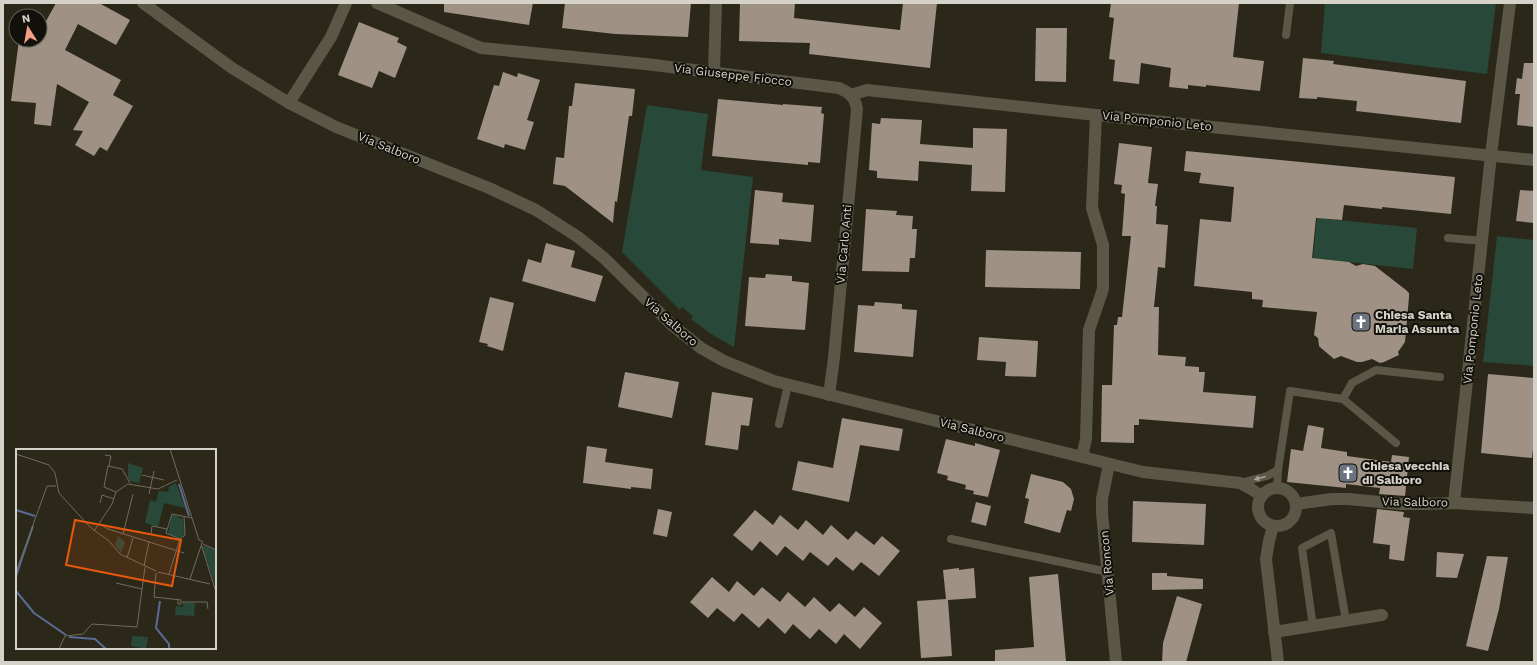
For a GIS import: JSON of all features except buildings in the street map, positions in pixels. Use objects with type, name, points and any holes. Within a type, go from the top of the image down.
[{"type":"street","name":"Via Salboro","points":[[142,3],[232,68],[289,103],[336,127],[489,188],[536,210],[578,237],[604,258],[681,333],[701,348],[724,361],[774,382],[1143,472],[1240,483],[1262,496]]},
{"type":"street","points":[[289,103],[331,37],[346,3]]},
{"type":"street","name":"Via Giuseppe Fiocco","points":[[377,3],[481,48],[714,72],[839,88],[851,95]]},
{"type":"street","points":[[714,72],[716,3]]},
{"type":"street","name":"Via Pomponio Leto","points":[[1454,502],[1491,155],[1510,3]]},
{"type":"street","points":[[851,95],[867,90],[1096,115]]},
{"type":"street","name":"Via Carlo Anti","points":[[829,395],[857,109],[856,101],[851,95]]},
{"type":"street","name":"Via Pomponio Leto","points":[[1082,457],[1086,434],[1089,330],[1103,289],[1103,246],[1092,208],[1096,115],[1534,160]]},
{"type":"street","name":"Via Roncon","points":[[1109,464],[1102,499],[1116,662]]},
{"type":"street","points":[[1277,488],[1288,491],[1292,494],[1296,504],[1294,516],[1291,521],[1286,525],[1273,526],[1263,519],[1258,508],[1262,496],[1266,492],[1277,488]]},
{"type":"street","name":"Via Salboro","points":[[1296,504],[1332,499],[1348,499],[1423,504],[1454,502],[1534,508]]},
{"type":"street","points":[[1273,526],[1266,559],[1278,662]]},
{"type":"street","points":[[1274,632],[1382,615]]},
{"type":"lane","points":[[1286,35],[1290,3]]},
{"type":"lane","points":[[1448,238],[1482,241]]},
{"type":"lane","points":[[1343,399],[1352,383],[1376,370],[1440,377]]},
{"type":"lane","points":[[779,424],[788,385]]},
{"type":"lane","points":[[1277,488],[1278,470],[1290,391],[1343,399],[1396,443]]},
{"type":"lane","points":[[1240,483],[1267,476],[1278,470]]},
{"type":"lane","points":[[1313,626],[1302,548],[1331,533],[1346,621]]},
{"type":"lane","points":[[951,539],[1108,572]]},
{"type":"green space","points":[[1325,3],[1496,3],[1487,74],[1321,53]]},
{"type":"green space","points":[[647,105],[708,114],[701,170],[753,177],[734,347],[711,334],[691,319],[693,316],[682,307],[680,310],[622,252]]},
{"type":"green space","points":[[1317,218],[1417,228],[1413,269],[1313,258]]},
{"type":"green space","points":[[1497,236],[1534,240],[1534,366],[1483,362]]},
{"type":"place","name":"Chiesa Santa Maria Assunta","points":[[1361,322]]},
{"type":"place","name":"Chiesa vecchia di Salboro","points":[[1348,473]]}]
